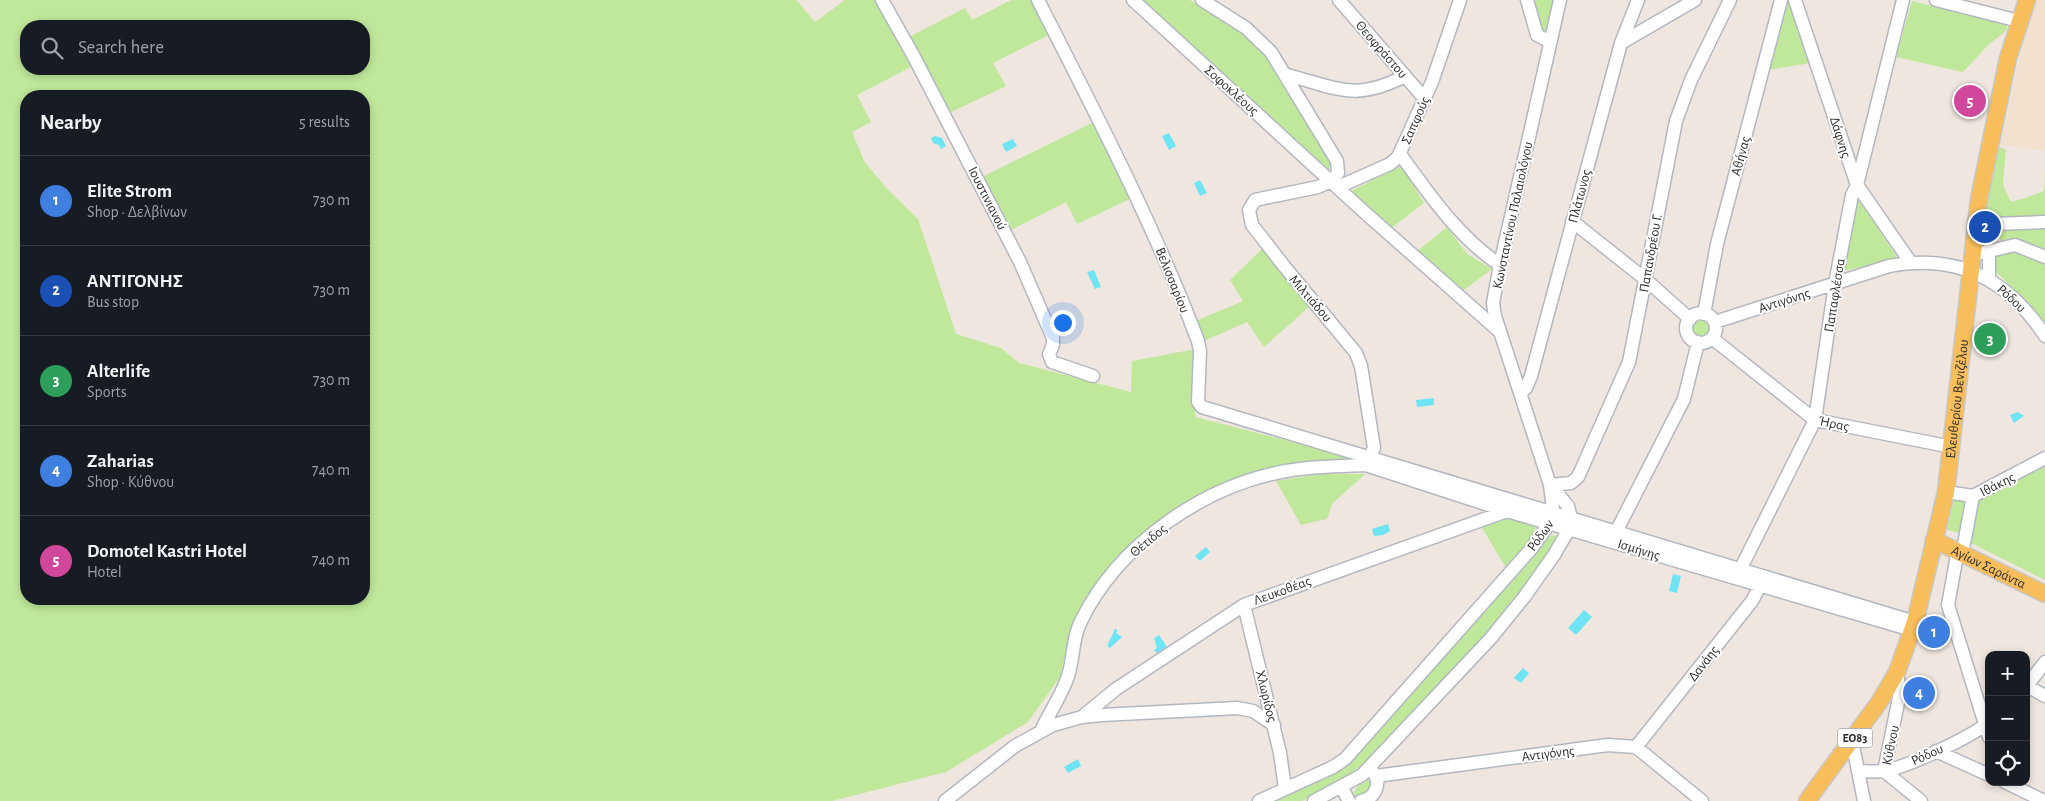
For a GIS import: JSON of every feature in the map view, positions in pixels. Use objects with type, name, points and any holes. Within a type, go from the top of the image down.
[{"type":"main road","name":"Ελευθερίου Βενιζέλου","points":[[1914,626],[1946,492],[1979,199],[2008,58],[2027,0]]},
{"type":"main road","name":"Αγίων Σαράντα","points":[[1935,536],[2045,585]]},
{"type":"main road","name":"Αγίων Σαράντα","points":[[1961,547],[2045,594]]},
{"type":"main road","name":"ΕΟ83","points":[[1807,801],[1852,741],[1897,672],[1914,626]]},
{"type":"street","name":"Ιουστινιανού","points":[[882,0],[913,55],[1020,262],[1053,338],[1053,345],[1049,354],[1052,362],[1093,376]]},
{"type":"street","name":"Βελισσαρίου","points":[[1038,0],[1142,207],[1196,336],[1200,351],[1200,405],[1363,463]]},
{"type":"street","name":"Σοφοκλέους","points":[[1133,0],[1500,332]]},
{"type":"street","points":[[1202,0],[1257,38],[1275,57],[1337,161],[1338,173],[1335,184]]},
{"type":"street","name":"Θεοφράστου","points":[[1339,0],[1425,99]]},
{"type":"street","name":"Σαπφούς","points":[[1460,0],[1425,99],[1400,154],[1428,192],[1466,237],[1500,265]]},
{"type":"street","points":[[1527,0],[1537,35],[1550,42]]},
{"type":"street","name":"Κωνσταντίνου Παλαιολόγου","points":[[1550,485],[1500,332],[1493,303],[1560,0]]},
{"type":"street","name":"Πλάτωνος","points":[[1521,392],[1526,388],[1531,376],[1621,43],[1638,0]]},
{"type":"street","points":[[1621,43],[1695,0]]},
{"type":"street","name":"Παπανδρέου Γ.","points":[[1550,485],[1571,483],[1584,468],[1629,362],[1676,121],[1691,80],[1730,0]]},
{"type":"street","name":"Αθήνας","points":[[1704,314],[1717,244],[1781,0]]},
{"type":"street","name":"Δάφνης","points":[[1795,0],[1857,185],[1911,263]]},
{"type":"street","name":"Παπαφλέσσα","points":[[1738,574],[1815,420],[1835,284],[1852,195],[1857,185],[1903,0]]},
{"type":"street","points":[[1936,0],[2019,21]]},
{"type":"street","points":[[1287,75],[1339,90],[1353,92],[1380,87],[1405,76]]},
{"type":"street","name":"Μιλτιάδου","points":[[1363,463],[1374,448],[1361,366],[1356,353],[1284,266],[1250,221],[1250,206],[1258,199],[1335,184],[1390,164],[1400,154]]},
{"type":"street","points":[[1572,221],[1645,279],[1690,319]]},
{"type":"street","points":[[2003,246],[1991,224],[2045,222]]},
{"type":"street","points":[[1971,262],[1989,249],[2003,246],[2023,246],[2045,257]]},
{"type":"street","points":[[1989,249],[1989,278]]},
{"type":"street","name":"Αντιγόνης","points":[[1715,322],[1889,266],[1911,263],[1971,262]]},
{"type":"street","name":"Ρόδου","points":[[1971,262],[2015,298],[2045,336]]},
{"type":"street","points":[[1696,314],[1704,314],[1715,322],[1716,330],[1712,338],[1698,342],[1687,333],[1690,319],[1696,314]]},
{"type":"street","name":"Ήρας","points":[[1712,338],[1815,420],[1952,447]]},
{"type":"street","points":[[1616,532],[1684,399],[1698,342]]},
{"type":"street","name":"Ιθάκης","points":[[1946,492],[1973,496],[2045,458]]},
{"type":"street","name":"Ισμήνης","points":[[1363,463],[1507,511],[1553,518]]},
{"type":"street","name":"Ισμήνης","points":[[1363,463],[1914,626]]},
{"type":"street","name":"Θέτιδος","points":[[1041,731],[1066,684],[1077,630],[1089,606],[1109,577],[1142,544],[1196,504],[1247,481],[1304,468],[1363,463]]},
{"type":"street","name":"Ρόδων","points":[[1259,801],[1333,767],[1345,759],[1531,549],[1553,518],[1550,485]]},
{"type":"street","name":"Ρόδων","points":[[1314,801],[1372,772],[1491,638],[1545,569],[1570,523],[1563,498],[1550,485]]},
{"type":"street","points":[[1973,496],[1948,605],[1985,722]]},
{"type":"street","name":"Λευκοθέας","points":[[1082,717],[1116,689],[1244,605],[1507,511]]},
{"type":"street","name":"Ισμήνης","points":[[1570,523],[1616,532],[1738,574]]},
{"type":"street","name":"Δανάης","points":[[1636,747],[1752,601],[1763,581]]},
{"type":"street","name":"Χλωρίδος","points":[[1244,605],[1274,725],[1284,788]]},
{"type":"street","points":[[2030,682],[2045,662]]},
{"type":"street","name":"Κύθνου","points":[[1897,672],[1900,693],[1884,771],[1921,801]]},
{"type":"street","points":[[2030,689],[2045,696]]},
{"type":"street","name":"Θέτιδος","points":[[944,801],[988,766],[1041,731],[1082,717],[1237,708],[1253,711],[1274,725]]},
{"type":"street","name":"Ρόδου","points":[[1860,771],[1884,771],[1936,751],[1985,729]]},
{"type":"street","points":[[1852,741],[1860,771],[1864,801]]},
{"type":"street","name":"Αντιγόνης","points":[[1372,772],[1608,745],[1636,747]]},
{"type":"street","points":[[1636,747],[1702,801]]},
{"type":"street","points":[[1936,751],[1985,773]]},
{"type":"street","points":[[1361,801],[1377,798],[1378,786],[1372,772]]},
{"type":"street","points":[[2013,786],[2044,801]]},
{"type":"street","points":[[1342,788],[1349,801]]},
{"type":"shaded area","points":[[2037,0],[2045,0],[2045,151],[2000,145],[2023,43]]},
{"type":"green space","points":[[0,0],[796,0],[815,22],[845,0],[877,0],[913,66],[857,95],[871,122],[852,132],[864,161],[887,189],[918,219],[956,334],[1001,348],[1019,363],[1131,392],[1132,361],[1196,349],[1195,417],[1363,460],[1283,466],[1149,532],[1070,635],[1060,677],[1028,722],[946,772],[832,801],[0,801]]},
{"type":"green space","points":[[1011,0],[1034,0],[1051,34],[993,63],[1006,86],[949,113],[909,37],[965,8],[972,20]]},
{"type":"green space","points":[[1140,0],[1190,0],[1237,29],[1264,54],[1331,161],[1329,170],[1326,171]]},
{"type":"green space","points":[[1531,0],[1554,0],[1547,35],[1540,30]]},
{"type":"green space","points":[[1791,0],[1811,63],[1768,70],[1785,1]]},
{"type":"green space","points":[[1912,1],[2008,24],[2006,31],[1989,44],[1963,72],[1896,57]]},
{"type":"green space","points":[[1096,121],[1134,197],[1077,224],[1066,202],[1011,230],[982,177]]},
{"type":"green space","points":[[1996,148],[2006,149],[2003,185],[2011,202],[2042,192],[2044,190],[2045,172],[2045,253],[2002,242],[1985,217]]},
{"type":"green space","points":[[1401,166],[1424,203],[1390,229],[1351,191]]},
{"type":"green space","points":[[1858,198],[1898,259],[1843,271]]},
{"type":"green space","points":[[1447,227],[1467,254],[1492,269],[1460,293],[1416,252]]},
{"type":"green space","points":[[1262,249],[1311,305],[1264,347],[1247,322],[1204,341],[1196,321],[1243,301],[1230,280]]},
{"type":"green space","points":[[1995,252],[2017,252],[2045,262],[2045,327],[2029,304],[1994,270]]},
{"type":"green space","points":[[1701,317],[1708,320],[1711,327],[1708,334],[1701,337],[1694,334],[1691,327],[1694,320]]},
{"type":"green space","points":[[2045,464],[2045,580],[1969,542],[1978,500]]},
{"type":"green space","points":[[1320,474],[1365,474],[1332,504],[1327,519],[1301,525],[1276,481]]},
{"type":"green space","points":[[1954,499],[1967,500],[1960,533],[1947,530]]},
{"type":"green space","points":[[1518,518],[1532,522],[1536,530],[1536,538],[1508,571],[1482,528],[1503,519]]},
{"type":"green space","points":[[1552,535],[1559,537],[1511,608],[1371,758],[1340,782],[1302,801],[1269,801],[1352,758]]},
{"type":"green space","points":[[1373,780],[1373,790],[1355,797],[1354,792],[1359,785]]},
{"type":"water","points":[[1169,133],[1176,146],[1169,150],[1162,136]]},
{"type":"water","points":[[935,136],[942,138],[946,146],[941,149],[939,145],[933,143],[931,138]]},
{"type":"water","points":[[1013,139],[1017,146],[1006,152],[1002,144]]},
{"type":"water","points":[[1200,180],[1207,193],[1200,196],[1194,183]]},
{"type":"water","points":[[1094,270],[1101,287],[1095,289],[1087,272]]},
{"type":"water","points":[[1434,398],[1434,405],[1417,407],[1416,400]]},
{"type":"water","points":[[2018,412],[2024,416],[2014,423],[2010,415]]},
{"type":"water","points":[[1388,524],[1390,531],[1383,535],[1374,536],[1372,529]]},
{"type":"water","points":[[1206,547],[1210,552],[1200,561],[1195,556]]},
{"type":"water","points":[[1673,574],[1681,576],[1677,593],[1669,591]]},
{"type":"water","points":[[1584,610],[1592,617],[1576,635],[1568,628]]},
{"type":"water","points":[[1115,629],[1118,630],[1116,633],[1122,637],[1110,648],[1107,646]]},
{"type":"water","points":[[1159,635],[1167,647],[1157,653],[1154,650],[1157,648],[1154,638]]},
{"type":"water","points":[[1523,668],[1529,673],[1521,683],[1514,678]]},
{"type":"water","points":[[1078,759],[1081,766],[1068,773],[1064,767]]},
{"type":"place","name":"Domotel Kastri Hotel","points":[[1970,101]]},
{"type":"place","name":"ΑΝΤΙΓΟΝΗΣ","points":[[1985,227]]},
{"type":"place","name":"Alterlife","points":[[1990,339]]},
{"type":"place","name":"Elite Strom","points":[[1934,632]]},
{"type":"place","name":"Zaharias","points":[[1919,693]]}]
